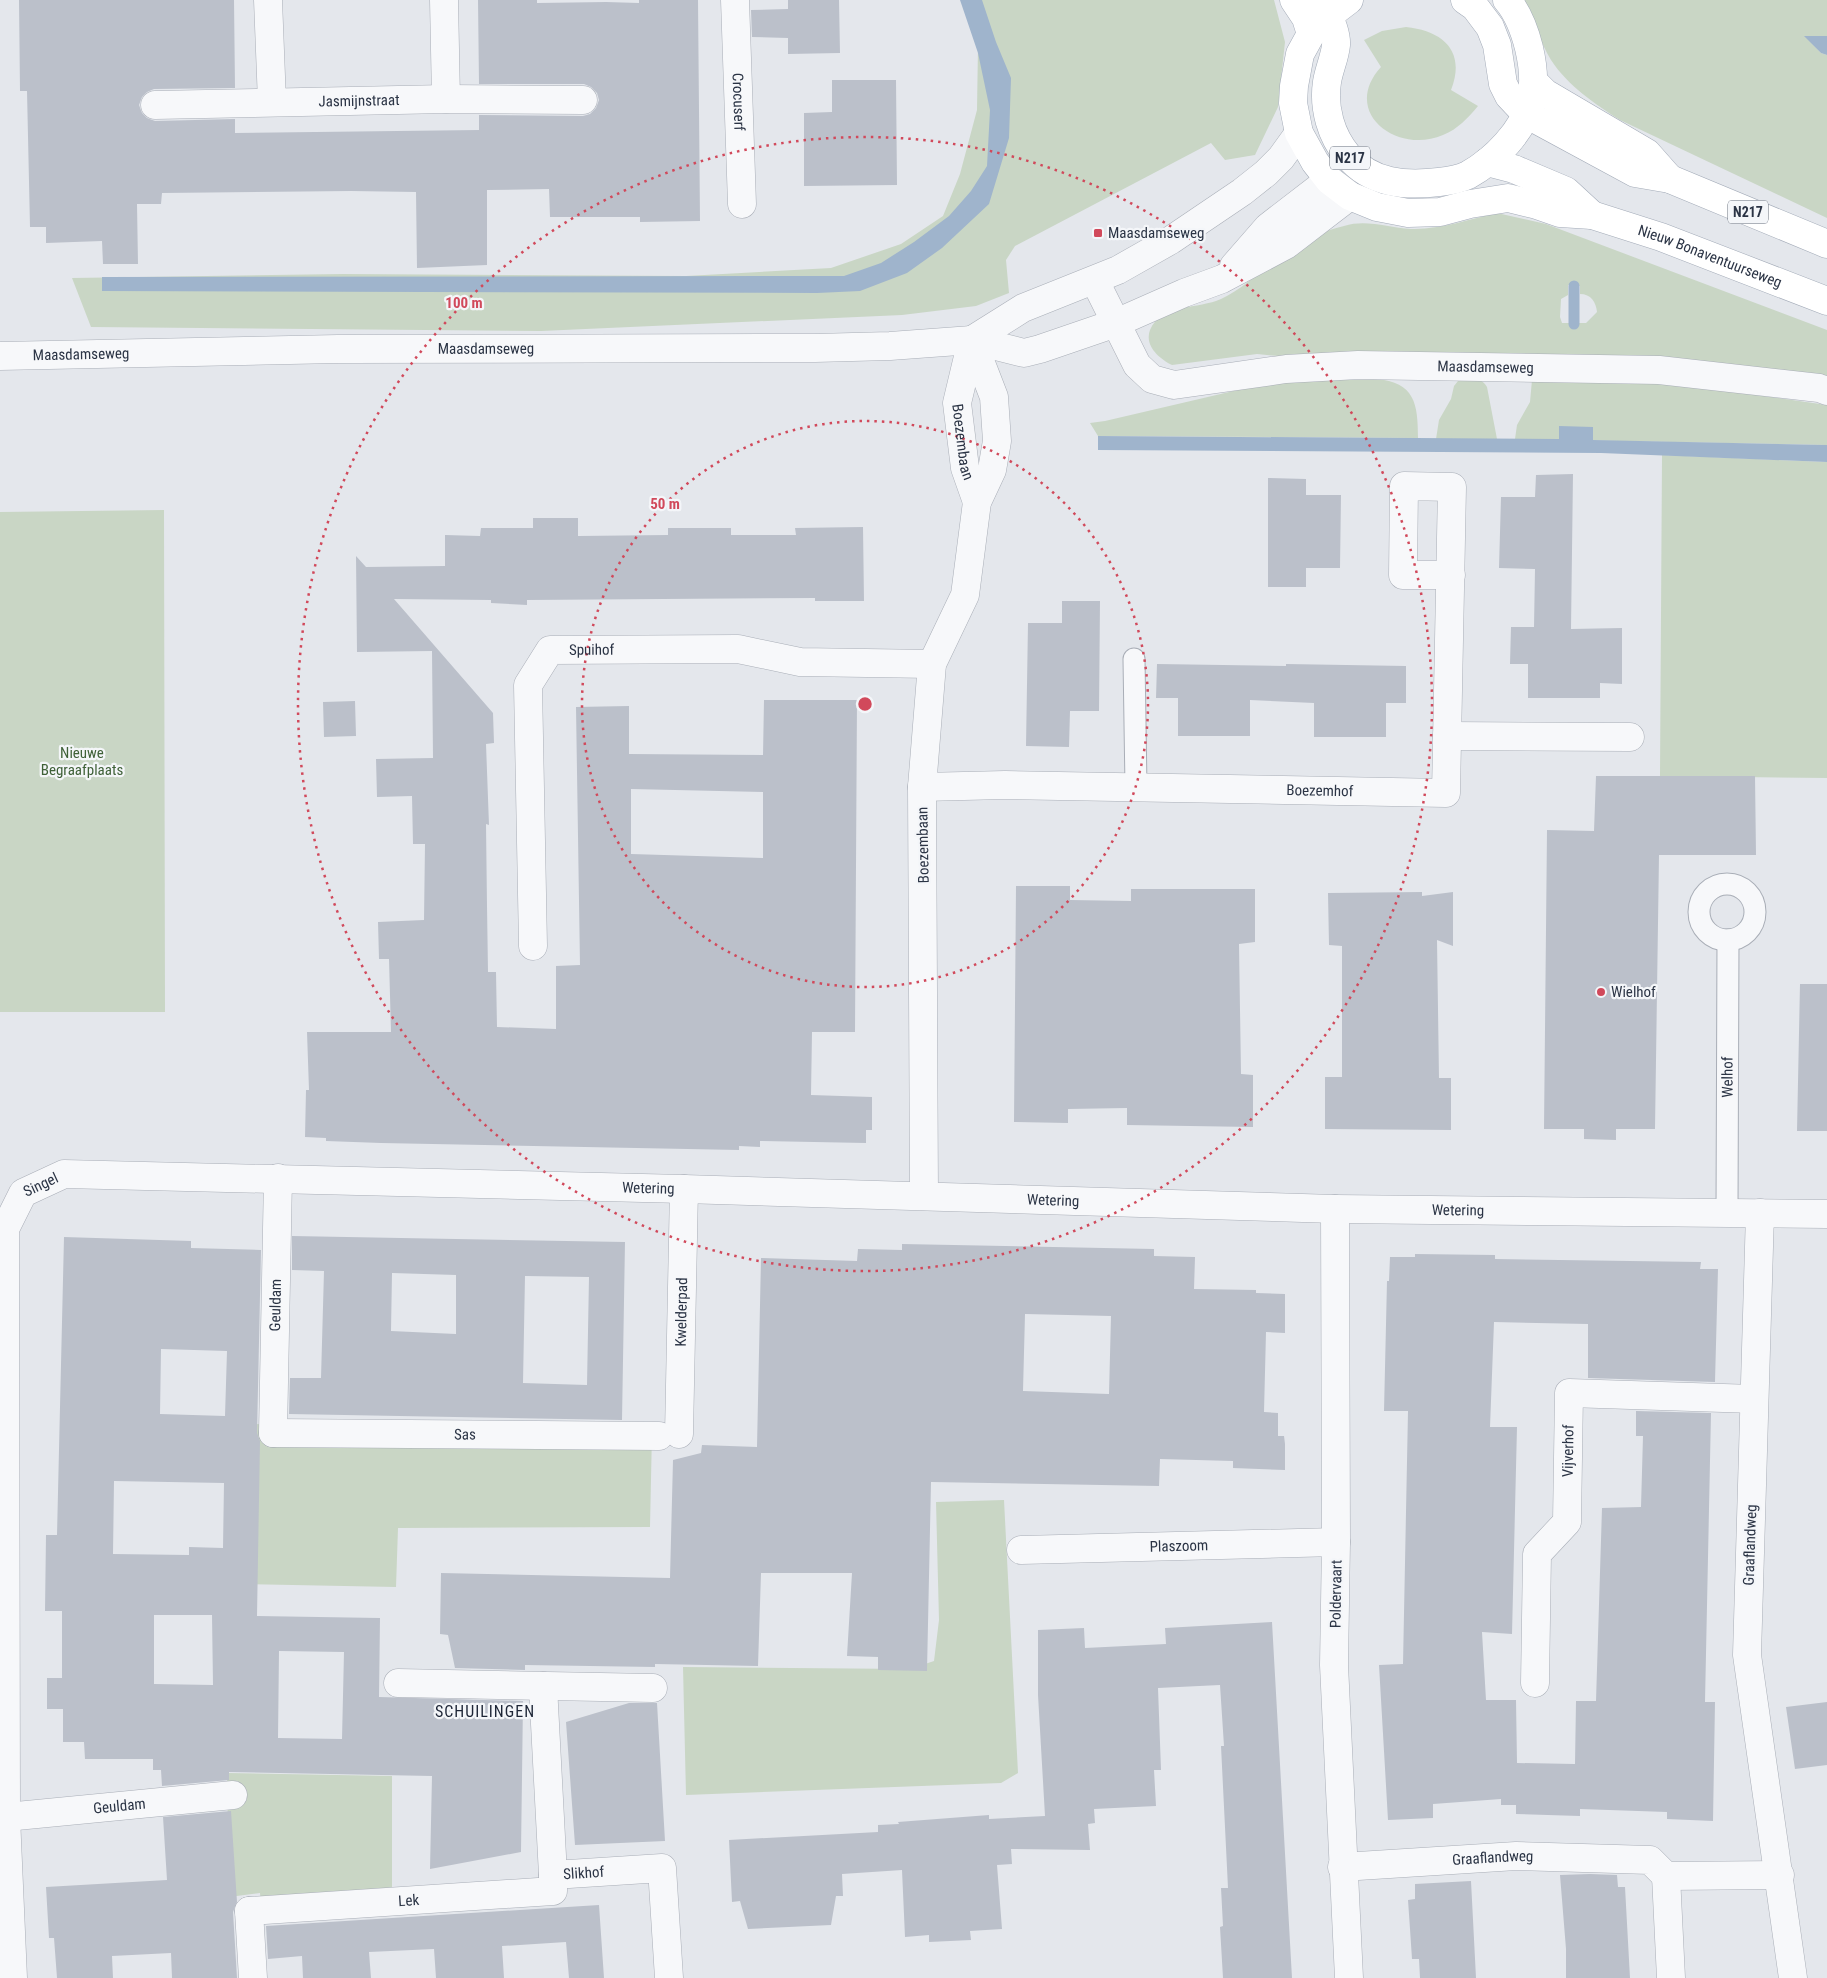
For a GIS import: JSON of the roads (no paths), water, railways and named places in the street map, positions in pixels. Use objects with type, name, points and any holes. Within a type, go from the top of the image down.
[{"type":"main road","name":"N217","points":[[1294,0],[1306,18],[1327,12]]},
{"type":"main road","name":"N217","points":[[1465,0],[1475,7],[1490,26],[1497,45],[1503,84],[1509,96],[1526,114],[1635,173],[1670,178],[1827,244]]},
{"type":"main road","name":"N217","points":[[1327,12],[1335,33],[1336,44],[1327,82],[1326,101],[1329,124],[1348,156],[1358,166],[1378,178],[1396,184],[1420,184],[1467,176],[1487,162],[1505,144],[1526,114],[1531,101],[1534,82],[1526,38],[1521,24],[1507,0]]},
{"type":"main road","name":"N217","points":[[1327,12],[1300,54],[1294,86],[1293,104],[1299,133],[1315,162],[1340,188],[1358,166]]},
{"type":"main road","name":"N217","points":[[1534,82],[1545,93],[1647,153],[1670,178]]},
{"type":"main road","name":"Nieuw Bonaventuurseweg","points":[[1487,162],[1514,169],[1566,191],[1592,215]]},
{"type":"main road","name":"Nieuw Bonaventuurseweg","points":[[1340,188],[1377,207],[1408,212],[1440,212],[1470,204],[1508,198],[1560,213],[1592,215],[1661,237],[1827,301]]},
{"type":"street","points":[[268,0],[272,102]]},
{"type":"street","points":[[444,0],[446,99]]},
{"type":"street","name":"Crocuserf","points":[[735,0],[742,204]]},
{"type":"street","name":"Jasmijnstraat","points":[[155,105],[446,99],[583,100]]},
{"type":"street","name":"Maasdamseweg","points":[[972,340],[1023,308],[1095,281],[1171,240],[1242,192],[1266,173],[1281,158],[1299,133]]},
{"type":"street","name":"Maasdamseweg","points":[[0,356],[338,349],[824,348],[890,346],[972,340],[1024,353],[1116,323],[1184,293],[1222,279],[1268,227],[1340,188]]},
{"type":"street","name":"Maasdamseweg","points":[[1095,281],[1137,365],[1152,379],[1174,385],[1286,369],[1358,366],[1659,370],[1809,387],[1827,391]]},
{"type":"street","name":"Boezembaan","points":[[972,340],[957,403],[965,468],[977,502]]},
{"type":"street","name":"Boezembaan","points":[[924,1196],[922,788],[932,664],[965,595],[977,502],[992,470],[997,441],[994,397],[972,340]]},
{"type":"street","name":"Boezemhof","points":[[922,788],[1005,785],[1446,793],[1451,575]]},
{"type":"street","name":"Spuihof","points":[[533,946],[528,685],[550,650],[738,649],[800,662],[932,664]]},
{"type":"street","points":[[1448,736],[1630,737]]},
{"type":"street","name":"Singel","points":[[13,1978],[6,1817],[3,1456],[5,1229],[23,1193],[64,1174],[278,1178]]},
{"type":"street","name":"Wetering","points":[[278,1178],[1335,1209],[1827,1214]]},
{"type":"street","name":"Geuldam","points":[[273,1433],[278,1178]]},
{"type":"street","name":"Kwelderpad","points":[[669,1435],[684,1189]]},
{"type":"street","name":"Poldervaart","points":[[1335,1209],[1336,1542],[1334,1665],[1342,1867],[1349,1978]]},
{"type":"street","name":"Graaflandweg","points":[[1760,1213],[1748,1655],[1793,1978]]},
{"type":"street","name":"Vijverhof","points":[[1535,1683],[1537,1554],[1567,1522],[1569,1394],[1754,1399]]},
{"type":"street","name":"Sas","points":[[273,1433],[669,1435]]},
{"type":"street","name":"Plaszoom","points":[[1021,1550],[1336,1542]]},
{"type":"street","points":[[398,1683],[653,1688]]},
{"type":"street","name":"Slikhof","points":[[543,1686],[553,1875],[662,1868],[670,1978]]},
{"type":"street","name":"Geuldam","points":[[6,1817],[233,1795]]},
{"type":"street","name":"Graaflandweg","points":[[1342,1867],[1516,1856],[1631,1859],[1650,1860],[1666,1876]]},
{"type":"street","name":"Lek","points":[[252,1978],[248,1911],[554,1891],[553,1875]]},
{"type":"street","points":[[1671,1978],[1666,1876],[1780,1875]]},
{"type":"lane","points":[[1134,658],[1136,787]]},
{"type":"lane","name":"Welhof","points":[[1728,940],[1728,1213]]},
{"type":"water","points":[[960,0],[982,0],[996,42],[1011,78],[1009,138],[989,204],[942,248],[907,273],[860,291],[817,293],[102,291],[102,277],[844,276],[881,263],[949,216],[971,191],[987,166],[990,110],[978,53]]},
{"type":"water","points":[[1804,36],[1827,36],[1827,55],[1821,53]]},
{"type":"water","points":[[1559,426],[1593,427],[1593,440],[1827,445],[1827,462],[1601,453],[1098,450],[1098,436],[1559,439]]},
{"type":"waterway","points":[[1574,286],[1574,324]]},
{"type":"place","name":"Maasdamseweg","points":[[1098,233]]},
{"type":"place","name":"Wielhof","points":[[1601,992]]},
{"type":"district","name":"SCHUILINGEN","points":[[485,1711]]},
{"type":"park label","name":"Nieuwe Begraafplaats","points":[[82,762]]}]
